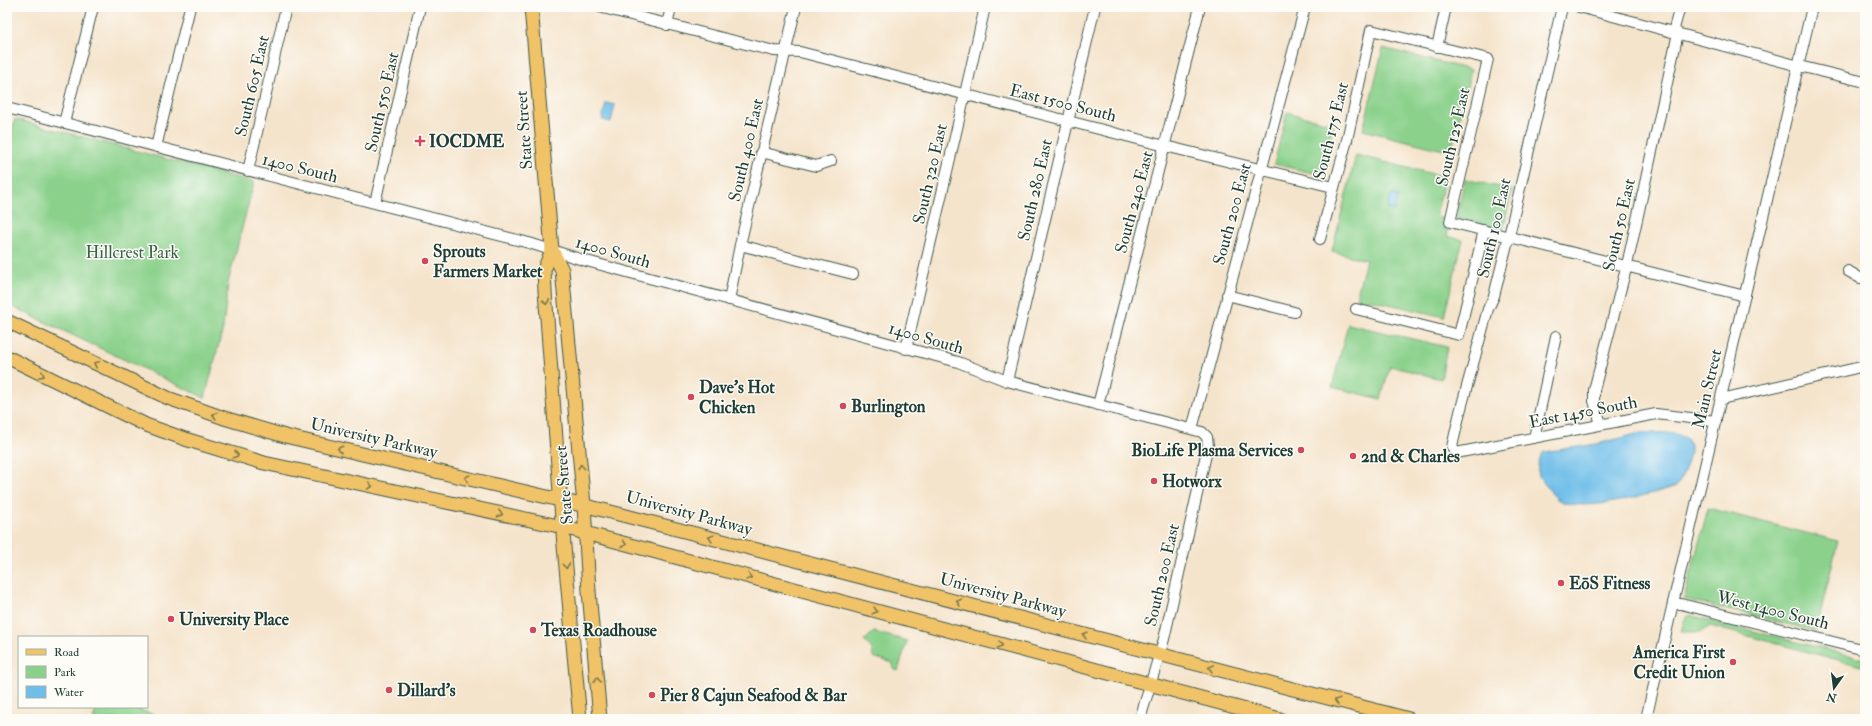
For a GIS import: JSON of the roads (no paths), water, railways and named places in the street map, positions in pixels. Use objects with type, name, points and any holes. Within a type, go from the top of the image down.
[{"type":"main road","name":"State Street","points":[[531,7],[552,250],[562,270],[584,505],[589,591],[600,719]]},
{"type":"main road","name":"State Street","points":[[552,250],[544,270],[563,527],[580,719]]},
{"type":"main road","name":"University Parkway","points":[[7,321],[168,398],[239,422],[340,449],[584,505],[1403,718]]},
{"type":"main road","points":[[7,357],[146,425],[225,452],[286,469],[563,527],[1280,719]]},
{"type":"street","points":[[64,123],[93,7]]},
{"type":"street","points":[[156,147],[190,7]]},
{"type":"street","name":"South 605 East","points":[[248,171],[286,7]]},
{"type":"street","name":"South 550 East","points":[[375,203],[420,7]]},
{"type":"street","name":"East 1500 South","points":[[599,7],[774,51],[800,52],[1165,146],[1333,187]]},
{"type":"street","points":[[667,25],[671,7]]},
{"type":"street","name":"South 400 East","points":[[729,300],[761,152],[796,7]]},
{"type":"street","name":"South 320 East","points":[[906,349],[985,7]]},
{"type":"street","name":"South 280 East","points":[[1006,381],[1095,7]]},
{"type":"street","name":"South 240 East","points":[[1098,405],[1200,7]]},
{"type":"street","name":"South 200 East","points":[[1192,429],[1260,168],[1305,7]]},
{"type":"street","points":[[1437,47],[1446,7]]},
{"type":"street","name":"South 100 East","points":[[1456,453],[1452,447],[1460,412],[1488,309],[1494,296],[1562,7]]},
{"type":"street","points":[[1579,7],[1799,66],[1865,82]]},
{"type":"street","name":"South 50 East","points":[[1601,424],[1594,401],[1594,390],[1627,265],[1680,7]]},
{"type":"street","name":"Main Street","points":[[1646,719],[1812,7]]},
{"type":"street","name":"South 175 East","points":[[1320,239],[1347,140],[1371,30],[1437,47]]},
{"type":"street","name":"South 125 East","points":[[1437,47],[1488,59],[1450,222],[1484,230]]},
{"type":"street","name":"1400 South","points":[[7,108],[529,242],[595,264],[958,362],[1006,381],[1192,429],[1202,432],[1207,437]]},
{"type":"street","points":[[761,152],[816,166],[831,161]]},
{"type":"street","points":[[1356,309],[1459,334],[1484,230],[1745,296]]},
{"type":"street","points":[[740,246],[853,274]]},
{"type":"street","points":[[1848,271],[1860,278],[1865,278]]},
{"type":"street","points":[[1227,295],[1294,312]]},
{"type":"street","points":[[1534,438],[1556,336]]},
{"type":"street","points":[[1721,399],[1865,366]]},
{"type":"street","name":"East 1450 South","points":[[1456,453],[1656,414],[1716,422]]},
{"type":"street","name":"South 200 East","points":[[1140,719],[1159,655],[1208,446],[1207,437]]},
{"type":"street","name":"West 1400 South","points":[[1673,602],[1865,650]]},
{"type":"water","points":[[606,103],[615,105],[611,122],[602,120]]},
{"type":"water","points":[[1391,194],[1398,196],[1394,211],[1387,209]]},
{"type":"water","points":[[1640,433],[1674,434],[1684,437],[1688,441],[1690,453],[1677,486],[1616,502],[1582,505],[1568,503],[1557,499],[1540,478],[1538,463],[1544,452],[1597,444]]},
{"type":"place","name":"IOCDME","points":[[420,141]]},
{"type":"place","name":"Sprouts Farmers Market","points":[[425,261]]},
{"type":"place","name":"Dave's Hot Chicken","points":[[691,397]]},
{"type":"place","name":"Burlington","points":[[843,406]]},
{"type":"place","name":"BioLife Plasma Services","points":[[1301,450]]},
{"type":"place","name":"2nd & Charles","points":[[1353,456]]},
{"type":"place","name":"Hotworx","points":[[1154,481]]},
{"type":"place","name":"EōS Fitness","points":[[1561,583]]},
{"type":"place","name":"University Place","points":[[171,619]]},
{"type":"place","name":"Texas Roadhouse","points":[[533,630]]},
{"type":"place","name":"America First Credit Union","points":[[1733,662]]},
{"type":"place","name":"Dillard's","points":[[389,690]]},
{"type":"place","name":"Pier 8 Cajun Seafood & Bar","points":[[652,695]]},
{"type":"park label","name":"Hillcrest Park","points":[[132,252]]}]
